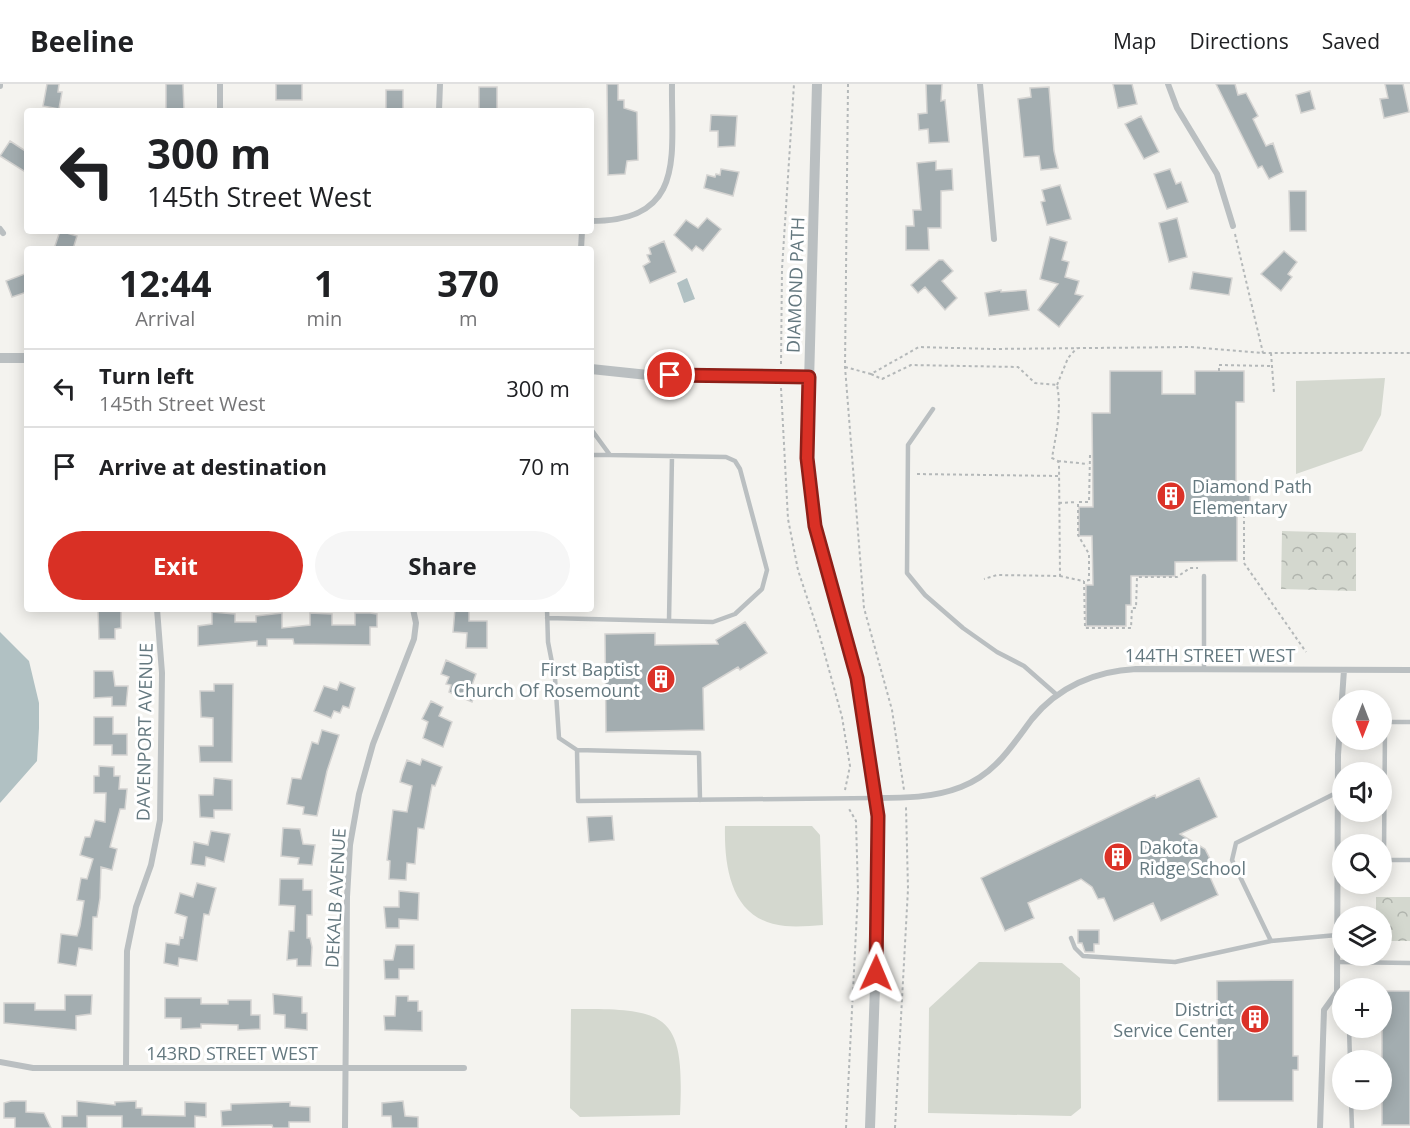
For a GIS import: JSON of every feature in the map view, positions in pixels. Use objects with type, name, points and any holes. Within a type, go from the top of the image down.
[{"type":"street","points":[[220,84],[220,108]]},
{"type":"street","points":[[439,108],[440,84]]},
{"type":"street","points":[[594,221],[622,220],[634,216],[644,211],[661,194],[671,166],[672,84]]},
{"type":"street","name":"DIAMOND PATH","points":[[818,84],[807,458],[815,526],[857,678],[878,816],[878,901],[870,1128]]},
{"type":"street","points":[[980,84],[994,239]]},
{"type":"street","points":[[1168,84],[1177,108],[1217,174],[1233,226]]},
{"type":"street","points":[[0,358],[24,358]]},
{"type":"street","points":[[594,369],[648,375],[809,377]]},
{"type":"street","name":"DAVENPORT AVENUE","points":[[126,1068],[127,951],[136,907],[154,854],[160,820],[162,693],[157,612]]},
{"type":"street","name":"DEKALB AVENUE","points":[[345,1128],[347,897],[354,820],[373,744],[414,639],[414,612]]},
{"type":"street","name":"144TH STREET WEST","points":[[875,798],[905,798],[946,792],[962,787],[990,770],[1014,747],[1033,719],[1057,695],[1086,679],[1119,670],[1410,670]]},
{"type":"street","points":[[1341,762],[1344,670]]},
{"type":"street","points":[[1338,906],[1340,822]]},
{"type":"street","points":[[1320,1128],[1324,1010],[1332,999]]},
{"type":"street","name":"143RD STREET WEST","points":[[0,1062],[33,1068],[464,1068]]},
{"type":"lane","points":[[933,409],[908,445],[907,573],[925,595],[963,628],[997,652],[1024,666],[1057,695]]},
{"type":"lane","points":[[594,435],[610,455]]},
{"type":"lane","points":[[547,618],[713,622],[735,614],[762,589],[767,570],[741,469],[735,461],[726,457],[594,455]]},
{"type":"lane","points":[[669,621],[672,456]]},
{"type":"lane","points":[[1204,576],[1204,669]]},
{"type":"lane","points":[[547,612],[548,642],[555,678],[559,738],[577,750],[699,753],[700,800]]},
{"type":"lane","points":[[1384,762],[1385,728],[1390,722],[1410,722]]},
{"type":"lane","points":[[577,750],[578,801],[875,798]]},
{"type":"lane","points":[[1271,941],[1232,860],[1236,843],[1332,800]]},
{"type":"lane","points":[[1383,822],[1384,855],[1389,860],[1410,860]]},
{"type":"lane","points":[[1071,938],[1075,948],[1083,956],[1175,962],[1271,941],[1332,936]]},
{"type":"lane","points":[[1392,963],[1410,963]]},
{"type":"lane","points":[[1351,1110],[1352,1128]]},
{"type":"path","points":[[794,84],[782,269],[783,457],[788,519],[798,570],[820,637],[842,717],[850,766],[844,786],[846,798],[856,821],[858,892],[846,1128]]},
{"type":"path","points":[[848,84],[845,367],[864,608],[892,710],[905,798],[908,889],[895,1128]]},
{"type":"path","points":[[1233,226],[1263,353]]},
{"type":"path","points":[[871,374],[919,347],[1191,347],[1263,353],[1410,353]]},
{"type":"path","points":[[1077,348],[1068,358],[1057,386],[1059,398],[1057,437],[1052,458],[1058,461],[1089,464]]},
{"type":"path","points":[[1270,353],[1274,393]]},
{"type":"path","points":[[1219,371],[1219,365],[1271,366]]},
{"type":"path","points":[[845,367],[871,374],[882,380],[910,366],[1018,367],[1035,383],[1057,386]]},
{"type":"path","points":[[1059,502],[1089,502],[1090,455]]},
{"type":"path","points":[[1058,461],[1060,576]]},
{"type":"path","points":[[915,474],[1059,476]]},
{"type":"path","points":[[984,579],[997,575],[1060,576],[1089,580],[1089,554],[1078,535],[1078,502]]},
{"type":"path","points":[[1244,514],[1244,563],[1306,652]]},
{"type":"path","points":[[1084,581],[1085,628],[1131,628],[1132,608],[1136,608],[1137,577],[1177,577],[1190,568],[1198,568]]},
{"type":"green space","points":[[1385,378],[1381,415],[1362,451],[1296,474],[1296,381]]},
{"type":"green space","points":[[1282,531],[1356,533],[1356,591],[1281,589]]},
{"type":"green space","points":[[725,826],[812,826],[820,835],[823,925],[785,926],[767,922],[742,904],[735,891],[726,859]]},
{"type":"green space","points":[[1376,897],[1410,897],[1410,941],[1392,941],[1392,906],[1376,906]]},
{"type":"green space","points":[[979,962],[1062,963],[1080,978],[1081,1108],[1071,1116],[928,1113],[929,1008]]},
{"type":"green space","points":[[571,1009],[630,1011],[649,1015],[664,1023],[673,1036],[679,1055],[680,1115],[580,1117],[570,1108]]},
{"type":"shaded area","points":[[687,278],[695,299],[684,303],[677,283]]},
{"type":"shaded area","points":[[0,632],[29,661],[39,703],[39,728],[37,761],[0,803]]},
{"type":"building","points":[[47,84],[59,84],[58,92],[62,92],[59,108],[43,106]]},
{"type":"building","points":[[166,84],[183,84],[184,108],[166,108]]},
{"type":"building","points":[[276,84],[302,84],[302,100],[276,100]]},
{"type":"building","points":[[607,84],[618,84],[618,100],[624,100],[624,108],[637,112],[638,160],[627,161],[625,174],[608,175]]},
{"type":"building","points":[[926,84],[942,84],[941,101],[945,100],[949,142],[929,143],[928,129],[919,130],[918,114],[927,113]]},
{"type":"building","points":[[1113,84],[1132,84],[1137,104],[1118,108]]},
{"type":"building","points":[[1216,84],[1235,84],[1238,95],[1246,93],[1258,116],[1253,119],[1266,146],[1273,143],[1283,172],[1269,179],[1262,166],[1258,168]]},
{"type":"building","points":[[1385,84],[1403,84],[1409,112],[1384,118],[1380,99],[1388,98]]},
{"type":"building","points":[[479,87],[497,87],[497,108],[479,108]]},
{"type":"building","points":[[1049,87],[1054,151],[1058,168],[1041,170],[1039,156],[1024,157],[1018,99],[1031,97],[1030,88]]},
{"type":"building","points":[[386,90],[403,90],[403,108],[386,108]]},
{"type":"building","points":[[1310,91],[1315,109],[1301,113],[1296,95]]},
{"type":"building","points":[[711,115],[737,116],[735,146],[718,147],[718,131],[710,131]]},
{"type":"building","points":[[1141,116],[1159,152],[1144,159],[1125,124]]},
{"type":"building","points":[[10,141],[24,150],[24,171],[0,156]]},
{"type":"building","points":[[936,161],[936,170],[952,169],[953,190],[941,191],[941,228],[928,228],[929,250],[906,250],[906,226],[914,226],[913,210],[921,210],[917,163]]},
{"type":"building","points":[[721,169],[739,172],[733,196],[704,188],[707,175],[715,177],[716,174],[720,175]]},
{"type":"building","points":[[1170,169],[1176,184],[1181,182],[1188,202],[1167,209],[1154,174]]},
{"type":"building","points":[[1060,185],[1071,219],[1047,225],[1041,202],[1045,201],[1042,190]]},
{"type":"building","points":[[1289,191],[1306,191],[1306,231],[1290,231]]},
{"type":"building","points":[[707,218],[721,229],[703,251],[696,246],[692,251],[674,235],[686,220],[698,228]]},
{"type":"building","points":[[1177,218],[1187,257],[1169,262],[1159,223]]},
{"type":"building","points":[[59,234],[77,236],[74,246],[55,246]]},
{"type":"building","points":[[1050,237],[1067,242],[1062,260],[1069,262],[1065,277],[1079,281],[1075,294],[1083,296],[1059,327],[1038,310],[1058,284],[1040,279]]},
{"type":"building","points":[[664,241],[676,272],[650,283],[643,266],[650,262],[647,255],[651,254],[649,248]]},
{"type":"building","points":[[1284,251],[1297,262],[1288,274],[1292,277],[1281,291],[1261,274]]},
{"type":"building","points":[[939,260],[943,260],[953,271],[942,281],[957,298],[945,310],[925,287],[918,293],[911,285]]},
{"type":"building","points":[[1193,272],[1232,278],[1229,295],[1190,289]]},
{"type":"building","points":[[24,274],[24,293],[12,297],[6,281]]},
{"type":"building","points":[[1001,290],[1001,292],[1026,290],[1029,310],[989,316],[985,293]]},
{"type":"building","name":"Diamond Path Elementary","points":[[1110,371],[1162,371],[1162,394],[1195,394],[1195,371],[1244,371],[1244,402],[1236,402],[1236,484],[1250,484],[1250,515],[1237,515],[1237,561],[1175,562],[1175,576],[1131,576],[1131,605],[1126,605],[1126,626],[1086,626],[1086,585],[1093,585],[1092,536],[1079,536],[1079,507],[1093,507],[1092,413],[1110,413]]},
{"type":"building","points":[[98,612],[121,612],[121,628],[115,629],[115,639],[99,639]]},
{"type":"building","points":[[212,612],[235,614],[235,622],[256,622],[256,616],[282,613],[282,628],[310,625],[310,613],[332,614],[332,625],[355,625],[355,613],[370,613],[377,614],[377,627],[370,627],[370,645],[294,644],[293,639],[267,639],[267,646],[257,646],[257,641],[198,646],[198,626],[212,624]]},
{"type":"building","points":[[455,612],[469,612],[469,621],[487,621],[487,648],[466,648],[467,633],[453,632]]},
{"type":"building","name":"First Baptist Church Of Rosemount","points":[[745,622],[767,653],[740,670],[738,667],[703,688],[704,730],[606,732],[605,634],[655,633],[655,645],[718,644],[716,640]]},
{"type":"building","points":[[446,660],[476,674],[471,688],[476,690],[472,702],[449,692],[451,685],[446,684],[449,677],[441,674]]},
{"type":"building","points":[[94,671],[113,671],[115,686],[128,686],[126,706],[112,706],[112,697],[94,698]]},
{"type":"building","points":[[340,682],[355,688],[349,708],[343,706],[340,713],[334,711],[331,718],[314,711],[324,686],[337,690]]},
{"type":"building","points":[[214,684],[233,684],[232,762],[200,762],[199,746],[213,746],[213,718],[201,717],[200,691],[214,691]]},
{"type":"building","points":[[431,701],[443,707],[439,716],[452,722],[443,747],[423,738],[428,722],[422,719]]},
{"type":"building","points":[[94,717],[113,717],[113,734],[127,734],[127,755],[112,755],[112,745],[94,745]]},
{"type":"building","points":[[322,730],[339,735],[327,771],[317,816],[303,814],[304,807],[287,804],[292,778],[301,779],[312,742],[318,744]]},
{"type":"building","points":[[422,759],[442,767],[435,786],[432,785],[424,829],[418,828],[415,864],[407,863],[406,880],[389,879],[390,861],[387,860],[393,810],[407,812],[412,786],[400,782],[402,774],[407,760],[420,765]]},
{"type":"building","points":[[99,766],[114,767],[114,776],[120,776],[119,789],[127,789],[125,809],[120,809],[110,847],[117,849],[112,870],[101,867],[97,917],[93,917],[92,950],[79,948],[76,966],[58,963],[61,934],[77,936],[84,901],[77,900],[81,878],[87,879],[93,859],[80,855],[85,837],[90,837],[95,820],[105,822],[106,793],[94,793],[94,776],[99,776]]},
{"type":"building","points":[[214,778],[232,780],[232,810],[214,810],[214,818],[200,817],[199,795],[213,795]]},
{"type":"building","name":"Dakota Ridge School","points":[[1199,778],[1217,817],[1180,834],[1205,849],[1212,863],[1210,877],[1218,895],[1161,921],[1153,903],[1114,921],[1104,898],[1098,899],[1092,887],[1081,879],[1028,903],[1034,918],[1005,931],[981,878],[1155,795],[1156,798]]},
{"type":"building","points":[[612,816],[614,840],[589,842],[587,817]]},
{"type":"building","points":[[283,828],[300,829],[303,844],[315,845],[312,865],[298,864],[299,858],[281,856]]},
{"type":"building","points":[[211,831],[230,834],[224,862],[206,857],[205,866],[191,864],[194,842],[208,845]]},
{"type":"building","points":[[280,879],[303,879],[303,890],[312,890],[312,915],[307,915],[307,938],[310,938],[312,947],[311,966],[297,966],[297,959],[287,960],[289,931],[294,931],[295,906],[279,905]]},
{"type":"building","points":[[197,883],[216,888],[209,915],[204,914],[197,961],[179,958],[178,966],[164,963],[166,943],[179,945],[180,937],[183,938],[187,917],[175,913],[180,893],[193,897]]},
{"type":"building","points":[[399,891],[419,893],[418,920],[399,919],[399,928],[386,928],[384,907],[399,907]]},
{"type":"building","points":[[1078,930],[1099,930],[1099,944],[1094,944],[1094,952],[1085,952],[1082,943],[1078,943]]},
{"type":"building","points":[[396,945],[414,945],[414,969],[399,969],[399,979],[385,979],[384,960],[393,960]]},
{"type":"building","name":"District Service Center","points":[[1293,980],[1293,1056],[1298,1056],[1298,1070],[1293,1070],[1293,1101],[1218,1101],[1217,981]]},
{"type":"building","points":[[1392,991],[1410,991],[1410,1125],[1382,1125],[1382,1110],[1392,1110],[1392,1050],[1382,1050],[1382,1038],[1392,1038]]},
{"type":"building","points":[[273,994],[302,997],[302,1013],[307,1013],[307,1030],[285,1028],[285,1015],[274,1014]]},
{"type":"building","points":[[65,995],[92,995],[91,1014],[76,1016],[76,1030],[4,1023],[4,1003],[35,1003],[35,1010],[65,1010]]},
{"type":"building","points":[[396,996],[408,996],[408,1001],[418,1001],[418,1011],[422,1011],[422,1031],[385,1030],[384,1016],[395,1016]]},
{"type":"building","points":[[165,998],[201,998],[201,1004],[228,1004],[228,1000],[251,1000],[251,1015],[260,1015],[260,1029],[238,1030],[238,1025],[201,1024],[201,1028],[181,1029],[181,1018],[165,1018]]},
{"type":"building","points":[[26,1101],[26,1112],[44,1113],[51,1128],[15,1128],[15,1118],[4,1118],[4,1103]]},
{"type":"building","points":[[77,1101],[115,1105],[115,1102],[136,1101],[136,1108],[142,1108],[142,1115],[185,1116],[185,1102],[206,1103],[206,1117],[195,1116],[195,1128],[122,1128],[122,1116],[87,1116],[87,1128],[62,1128],[62,1116],[77,1116]]},
{"type":"building","points":[[403,1101],[405,1116],[418,1117],[418,1128],[392,1128],[391,1116],[382,1116],[382,1103]]},
{"type":"building","points":[[290,1102],[290,1106],[310,1107],[310,1122],[289,1122],[289,1128],[273,1128],[272,1125],[222,1126],[221,1111],[231,1110],[231,1104]]},
{"type":"place","name":"Diamond Path Elementary","points":[[1171,496]]},
{"type":"place","name":"First Baptist Church Of Rosemount","points":[[661,679]]},
{"type":"place","name":"Dakota Ridge School","points":[[1118,857]]},
{"type":"place","name":"District Service Center","points":[[1255,1019]]},
{"type":"route","points":[[670,375],[809,377],[807,458],[815,526],[857,678],[878,816],[876,973]]}]
